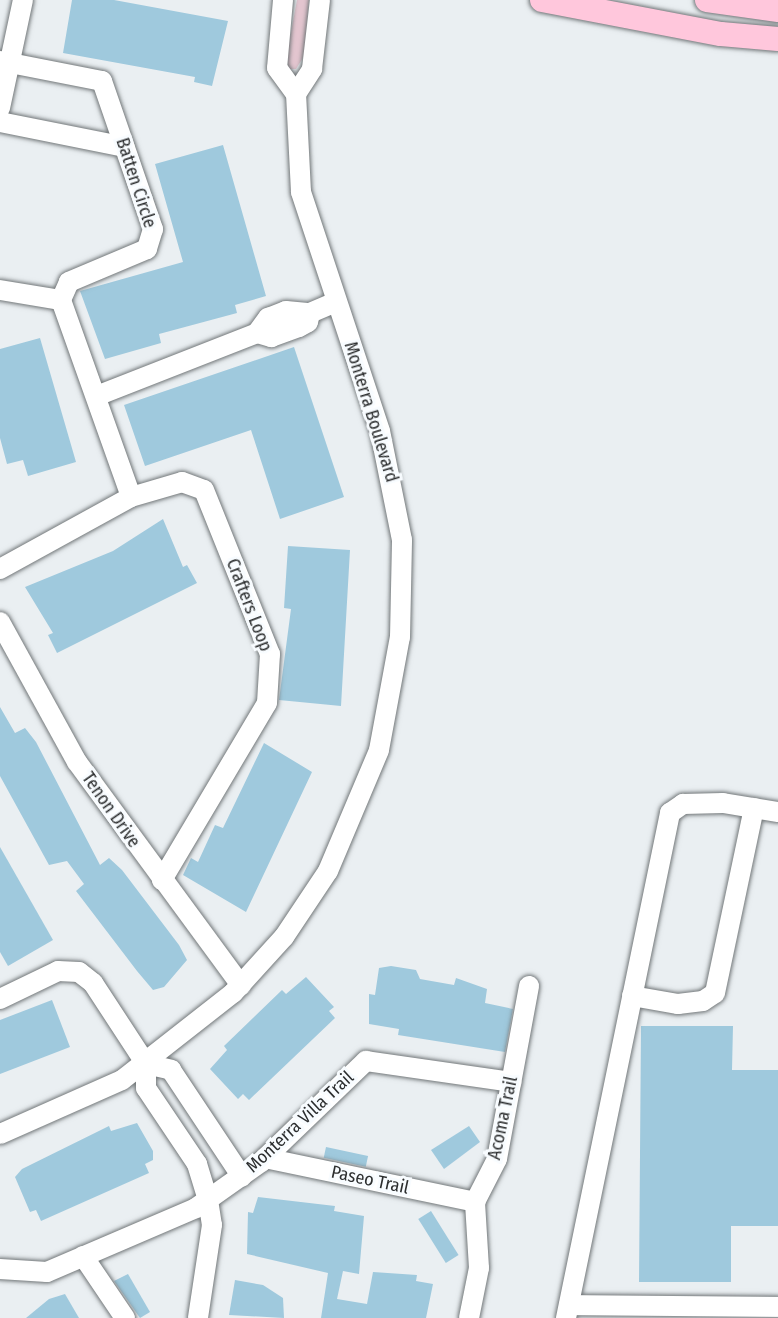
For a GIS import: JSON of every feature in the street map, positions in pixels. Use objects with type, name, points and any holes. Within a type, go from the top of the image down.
[{"type":"main road","points":[[542,0],[721,34],[778,39]]},
{"type":"main road","points":[[707,0],[778,10]]},
{"type":"street","points":[[0,108],[5,62],[23,0]]},
{"type":"street","points":[[283,0],[277,68],[296,94],[312,69],[320,0]]},
{"type":"street","name":"Batten Circle","points":[[5,62],[102,81],[154,240],[140,253],[69,282],[61,300]]},
{"type":"street","name":"Monterra Boulevard","points":[[0,1134],[81,1102],[146,1064],[241,985],[284,937],[328,871],[364,793],[395,681],[402,540],[394,489],[301,192],[296,94]]},
{"type":"street","points":[[0,122],[125,147]]},
{"type":"street","points":[[0,290],[61,300],[99,395],[131,497]]},
{"type":"street","points":[[99,395],[257,333],[271,338],[299,327],[310,313],[336,302]]},
{"type":"street","name":"Crafters Loop","points":[[0,569],[131,497],[182,482],[204,490],[270,654],[267,703],[162,880]]},
{"type":"street","name":"Tenon Drive","points":[[0,622],[77,762],[241,985]]},
{"type":"street","points":[[778,812],[754,808],[683,804],[669,813],[568,1312],[778,1307]]},
{"type":"street","points":[[632,996],[678,1004],[704,1001],[715,993],[754,808]]},
{"type":"street","points":[[0,999],[58,971],[79,972],[93,983],[146,1064],[146,1088],[189,1152],[208,1200],[212,1225],[198,1318]]},
{"type":"street","name":"Acoma Trail","points":[[475,1202],[497,1159],[529,986]]},
{"type":"street","name":"Monterra Villa Trail","points":[[0,1269],[47,1272],[208,1200],[265,1158],[366,1061],[511,1082]]},
{"type":"street","points":[[146,1064],[171,1070],[242,1177]]},
{"type":"street","points":[[189,1152],[214,1135]]},
{"type":"street","name":"Paseo Trail","points":[[265,1158],[475,1202]]},
{"type":"street","points":[[469,1318],[479,1268],[475,1202]]},
{"type":"street","points":[[83,1256],[125,1318]]},
{"type":"shaded area","points":[[297,0],[309,0],[304,56],[296,69],[289,69],[286,59]]},
{"type":"building","points":[[72,0],[114,0],[228,21],[212,86],[194,82],[195,77],[63,53]]},
{"type":"building","points":[[223,145],[266,296],[235,305],[237,313],[159,334],[161,343],[105,359],[80,291],[183,262],[155,164]]},
{"type":"building","points":[[40,338],[76,462],[28,476],[23,460],[7,464],[0,438],[0,349]]},
{"type":"building","points":[[294,347],[344,497],[280,519],[251,430],[145,466],[124,405]]},
{"type":"building","points":[[163,519],[183,567],[187,565],[197,583],[57,653],[48,635],[53,633],[25,587],[113,551]]},
{"type":"building","points":[[288,546],[350,550],[341,706],[279,700],[291,609],[284,608]]},
{"type":"building","points":[[0,707],[15,733],[25,728],[36,742],[100,865],[109,858],[122,870],[179,945],[187,960],[164,987],[153,990],[137,971],[76,891],[84,884],[67,861],[49,865],[0,776]]},
{"type":"building","points":[[264,743],[312,772],[246,912],[183,875],[191,858],[198,862],[215,825],[223,828]]},
{"type":"building","points":[[0,847],[53,940],[8,966],[0,952]]},
{"type":"building","points":[[391,966],[416,970],[420,979],[454,985],[456,978],[487,989],[485,1003],[513,1009],[505,1052],[398,1035],[399,1029],[369,1024],[369,994],[375,995],[379,968]]},
{"type":"building","points":[[306,977],[334,1007],[329,1011],[335,1018],[249,1100],[243,1094],[238,1099],[210,1069],[227,1050],[224,1046],[282,990],[286,994]]},
{"type":"building","points":[[52,1000],[70,1047],[0,1074],[0,1020]]},
{"type":"building","points":[[641,1026],[733,1026],[732,1070],[778,1070],[778,1226],[731,1226],[731,1282],[639,1282]]},
{"type":"building","points":[[137,1123],[153,1151],[153,1160],[145,1164],[149,1173],[41,1221],[36,1210],[30,1212],[15,1177],[22,1169],[109,1126],[111,1131]]},
{"type":"building","points":[[469,1126],[480,1142],[444,1169],[431,1150]]},
{"type":"building","points":[[326,1147],[368,1156],[366,1167],[324,1158]]},
{"type":"building","points":[[258,1197],[335,1206],[334,1211],[364,1216],[359,1274],[343,1271],[337,1299],[367,1304],[373,1272],[417,1275],[416,1281],[433,1284],[426,1318],[321,1318],[328,1273],[247,1254],[248,1212],[253,1213]]},
{"type":"building","points":[[431,1211],[459,1255],[446,1263],[418,1219]]},
{"type":"building","points":[[128,1274],[150,1312],[140,1318],[114,1281]]},
{"type":"building","points":[[235,1280],[263,1285],[283,1298],[284,1318],[229,1315]]},
{"type":"building","points":[[65,1294],[79,1318],[26,1318],[49,1299]]}]
